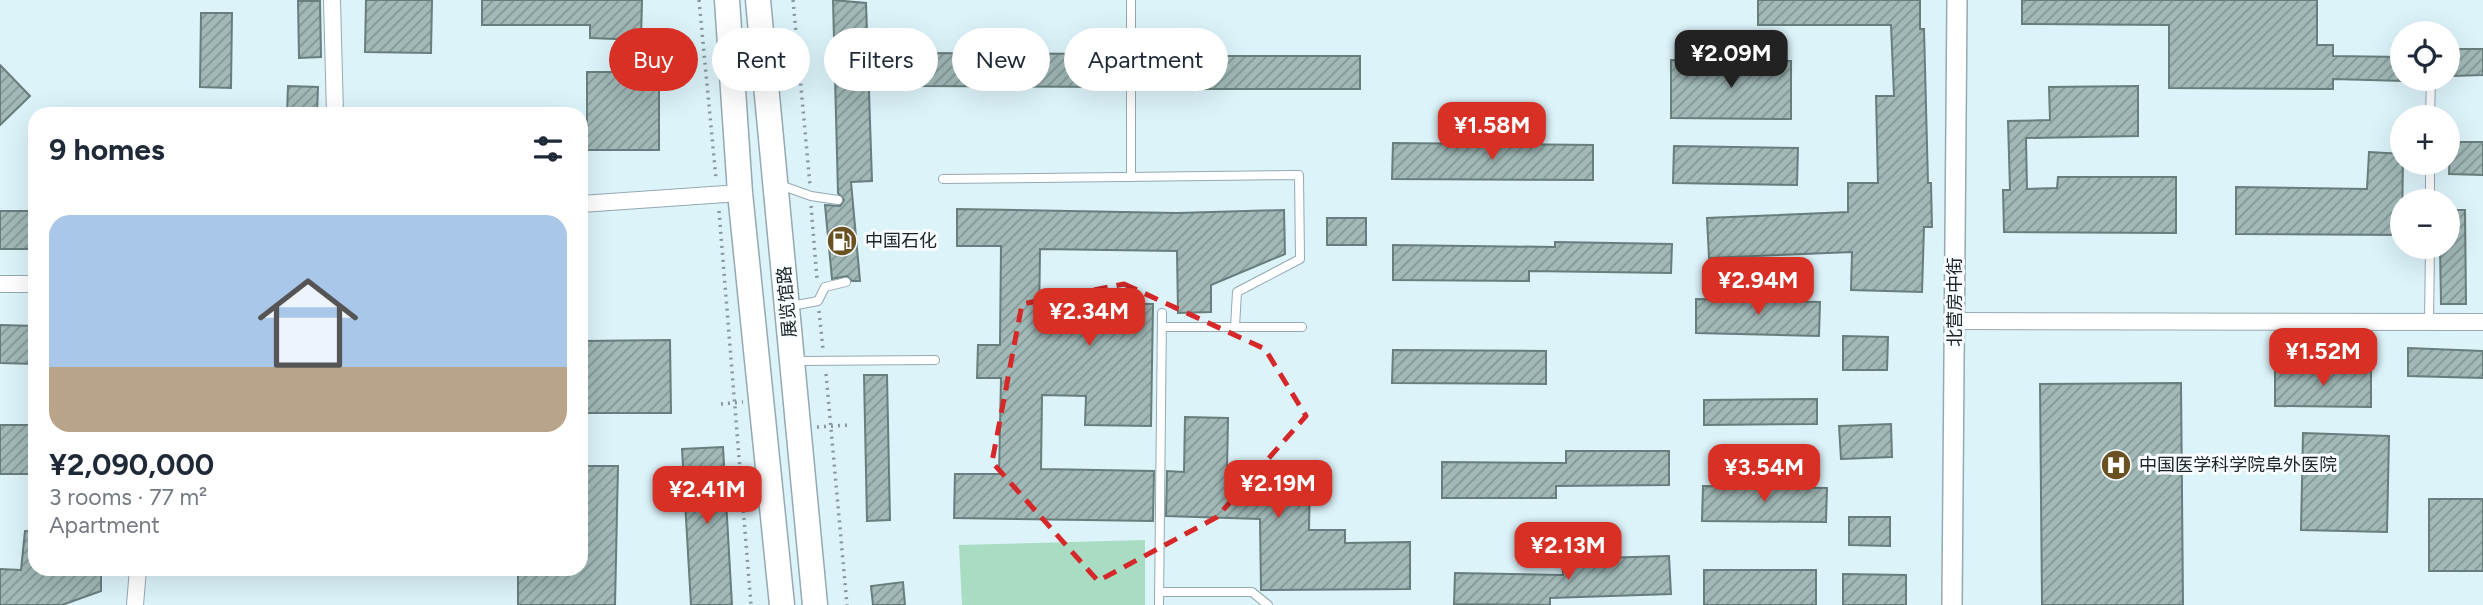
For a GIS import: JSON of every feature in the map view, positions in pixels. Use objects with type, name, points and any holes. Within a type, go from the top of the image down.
[{"type":"main road","name":"展览馆路","points":[[726,0],[729,194],[782,605]]},
{"type":"main road","name":"展览馆路","points":[[758,0],[815,605]]},
{"type":"street","points":[[331,0],[335,107]]},
{"type":"street","name":"北营房中街","points":[[1952,605],[1957,0]]},
{"type":"street","points":[[588,204],[729,194]]},
{"type":"street","points":[[0,284],[28,284]]},
{"type":"street","points":[[1954,320],[2483,322]]},
{"type":"street","points":[[135,605],[137,576]]},
{"type":"lane","points":[[1130,0],[1131,177]]},
{"type":"lane","points":[[943,179],[1299,175],[1300,258],[1237,292],[1235,327]]},
{"type":"lane","points":[[775,183],[811,196],[838,200]]},
{"type":"lane","points":[[2430,259],[2430,322]]},
{"type":"lane","points":[[788,307],[818,301],[825,287],[845,282]]},
{"type":"lane","points":[[1159,605],[1162,313]]},
{"type":"lane","points":[[1162,327],[1302,327]]},
{"type":"lane","points":[[793,362],[935,360]]},
{"type":"lane","points":[[1159,592],[1252,592],[1268,605]]},
{"type":"path","points":[[699,0],[729,194],[751,605]]},
{"type":"highlighted area","points":[[1124,284],[1265,349],[1306,416],[1217,517],[1098,581],[992,462],[1022,304]]},
{"type":"green space","points":[[1145,540],[1145,605],[962,605],[959,545]]},
{"type":"building","points":[[366,0],[432,0],[431,53],[365,52]]},
{"type":"building","points":[[482,0],[642,0],[641,28],[609,28],[609,39],[590,38],[590,25],[482,25]]},
{"type":"building","points":[[833,0],[866,3],[867,28],[834,28]]},
{"type":"building","points":[[1758,0],[1920,0],[1920,29],[1924,29],[1928,183],[1931,183],[1932,227],[1924,227],[1922,292],[1851,290],[1852,252],[1709,258],[1707,218],[1848,212],[1848,183],[1878,183],[1876,96],[1894,96],[1891,25],[1758,25]]},
{"type":"building","points":[[2022,0],[2317,0],[2317,45],[2333,45],[2333,56],[2390,57],[2390,81],[2333,79],[2333,89],[2169,88],[2169,25],[2022,24]]},
{"type":"building","points":[[298,1],[320,1],[321,57],[299,58]]},
{"type":"building","points":[[201,13],[232,13],[231,88],[200,87]]},
{"type":"building","points":[[2460,49],[2483,49],[2483,75],[2460,76]]},
{"type":"building","points":[[938,53],[952,53],[952,86],[938,86]]},
{"type":"building","points":[[1050,54],[1064,54],[1064,87],[1050,87]]},
{"type":"building","points":[[1228,56],[1360,56],[1360,89],[1228,89]]},
{"type":"building","points":[[1671,60],[1791,61],[1791,119],[1671,118]]},
{"type":"building","points":[[0,65],[30,96],[0,125]]},
{"type":"building","points":[[587,72],[609,72],[609,91],[659,91],[659,150],[588,150]]},
{"type":"building","points":[[288,86],[318,87],[317,107],[287,107]]},
{"type":"building","points":[[2138,86],[2138,136],[2026,138],[2027,189],[2057,188],[2058,177],[2176,177],[2176,233],[2004,232],[2003,190],[2010,190],[2008,121],[2050,120],[2049,87]]},
{"type":"building","points":[[835,91],[869,91],[872,181],[851,182],[860,281],[852,281],[847,276],[832,279],[825,205],[840,206],[844,200],[838,193]]},
{"type":"building","points":[[2460,142],[2483,142],[2483,175],[2460,174]]},
{"type":"building","points":[[1393,143],[1593,145],[1593,180],[1392,179]]},
{"type":"building","points":[[1674,146],[1798,148],[1797,185],[1673,183]]},
{"type":"building","points":[[2369,152],[2390,153],[2390,175],[2403,175],[2403,189],[2390,189],[2390,235],[2236,234],[2236,187],[2367,189]]},
{"type":"building","points":[[957,209],[1177,213],[1284,210],[1285,254],[1211,285],[1211,312],[1178,313],[1177,251],[1040,249],[1039,326],[1094,327],[1095,303],[1153,304],[1151,426],[1085,425],[1086,396],[1042,395],[1041,469],[1154,471],[1153,521],[954,518],[955,474],[999,474],[1001,378],[977,378],[978,345],[1000,345],[1001,246],[957,246]]},
{"type":"building","points":[[2460,210],[2465,210],[2466,304],[2441,304],[2440,259],[2460,259]]},
{"type":"building","points":[[0,211],[28,211],[28,249],[0,249]]},
{"type":"building","points":[[1327,218],[1366,218],[1366,245],[1327,245]]},
{"type":"building","points":[[1555,242],[1672,244],[1671,273],[1529,271],[1529,281],[1393,280],[1393,245],[1555,247]]},
{"type":"building","points":[[1696,299],[1820,302],[1819,336],[1696,333]]},
{"type":"building","points":[[0,325],[28,326],[28,364],[0,363]]},
{"type":"building","points":[[1843,336],[1888,337],[1887,370],[1843,370]]},
{"type":"building","points":[[670,340],[671,413],[588,413],[588,341]]},
{"type":"building","points":[[2408,348],[2483,351],[2483,378],[2408,376]]},
{"type":"building","points":[[1393,350],[1546,351],[1546,384],[1392,383]]},
{"type":"building","points":[[2275,370],[2371,370],[2371,407],[2275,406]]},
{"type":"building","points":[[864,375],[887,375],[890,520],[867,521]]},
{"type":"building","points":[[2181,383],[2183,605],[2042,605],[2040,384]]},
{"type":"building","points":[[1817,399],[1817,424],[1704,425],[1704,400]]},
{"type":"building","points":[[1185,417],[1228,418],[1227,471],[1310,473],[1309,530],[1345,530],[1345,543],[1410,542],[1410,589],[1261,590],[1260,519],[1166,516],[1167,471],[1184,472]]},
{"type":"building","points":[[1891,424],[1892,457],[1841,459],[1839,426]]},
{"type":"building","points":[[0,425],[28,425],[28,474],[0,474]]},
{"type":"building","points":[[2303,433],[2389,436],[2387,532],[2301,530]]},
{"type":"building","points":[[723,447],[732,605],[691,605],[682,449]]},
{"type":"building","points":[[1566,451],[1669,451],[1669,485],[1556,486],[1556,498],[1442,498],[1442,462],[1566,463]]},
{"type":"building","points":[[588,466],[618,466],[615,605],[518,605],[518,576],[588,576]]},
{"type":"building","points":[[1703,486],[1827,488],[1826,522],[1702,521]]},
{"type":"building","points":[[2429,499],[2483,499],[2483,571],[2429,571]]},
{"type":"building","points":[[1849,517],[1890,517],[1890,546],[1849,545]]},
{"type":"building","points":[[25,531],[28,531],[28,576],[101,576],[101,591],[62,605],[0,605],[0,569],[21,570]]},
{"type":"building","points":[[1669,556],[1671,594],[1550,598],[1550,605],[1454,604],[1455,573],[1563,575],[1562,559]]},
{"type":"building","points":[[1704,570],[1816,570],[1816,605],[1704,605]]},
{"type":"building","points":[[1843,574],[1906,575],[1906,605],[1843,605]]},
{"type":"building","points":[[903,582],[905,605],[873,605],[871,586]]},
{"type":"place","name":"中国石化","points":[[842,241]]},
{"type":"place","name":"中国医学科学院阜外医院","points":[[2116,465]]}]
